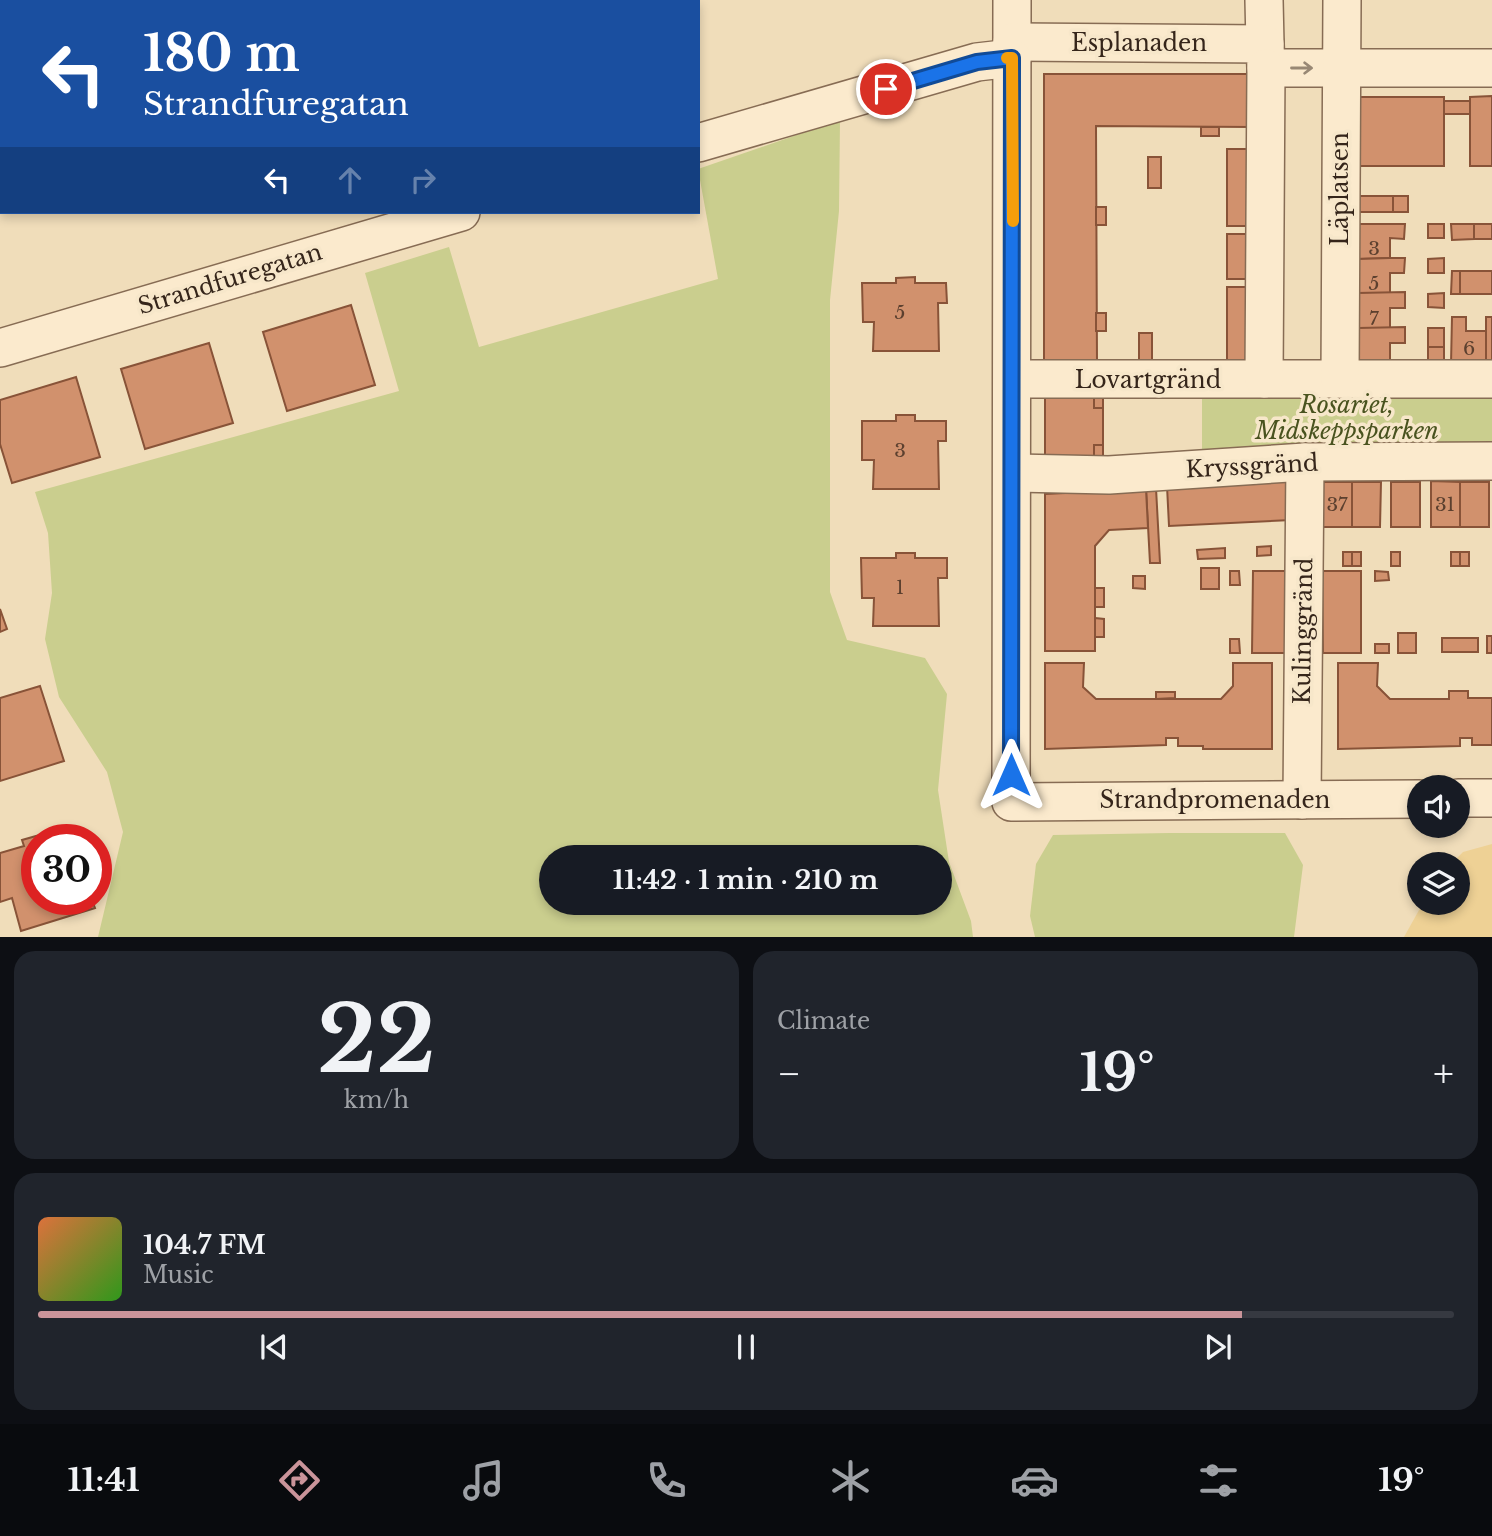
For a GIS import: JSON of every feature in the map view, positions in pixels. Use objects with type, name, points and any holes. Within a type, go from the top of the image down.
[{"type":"street","points":[[1012,0],[1013,473]]},
{"type":"street","points":[[1264,0],[1264,379]]},
{"type":"street","name":"Läplatsen","points":[[1340,379],[1342,0]]},
{"type":"street","points":[[700,142],[1012,50]]},
{"type":"street","name":"Esplanaden","points":[[1012,50],[1265,56],[1340,68],[1492,68]]},
{"type":"street","name":"Strandfuregatan","points":[[0,348],[454,214]]},
{"type":"street","name":"Lovartgränd","points":[[1013,379],[1492,379]]},
{"type":"street","name":"Kryssgränd","points":[[1013,473],[1109,475],[1305,462],[1492,461]]},
{"type":"street","name":"Kulinggränd","points":[[1302,800],[1305,462]]},
{"type":"street","name":"Strandpromenaden","points":[[1013,473],[1011,802],[1407,799]]},
{"type":"street","points":[[1470,798],[1492,798]]},
{"type":"green space","points":[[840,120],[839,211],[830,300],[830,592],[847,640],[925,658],[947,694],[938,790],[946,845],[539,845],[539,915],[952,915],[952,870],[971,921],[973,937],[98,937],[103,915],[112,915],[112,878],[123,832],[107,772],[59,697],[45,639],[52,593],[48,533],[35,492],[399,391],[365,273],[449,247],[479,347],[718,279],[700,168]]},
{"type":"green space","name":"Rosariet, Midskeppsparken","points":[[1202,384],[1492,384],[1492,453],[1202,453]]},
{"type":"green space","points":[[1285,833],[1303,865],[1294,937],[1035,937],[1030,916],[1036,864],[1053,835]]},
{"type":"sand","points":[[1492,844],[1492,937],[1404,937],[1416,915],[1470,915],[1470,852],[1463,852]]},
{"type":"building","points":[[1044,74],[1252,74],[1252,127],[1096,126],[1097,364],[1044,364]]},
{"type":"building","points":[[1492,96],[1492,166],[1470,166],[1470,97]]},
{"type":"building","points":[[1358,97],[1444,97],[1444,166],[1358,166]]},
{"type":"building","points":[[1444,101],[1470,101],[1470,114],[1444,114]]},
{"type":"building","points":[[1201,127],[1219,127],[1219,136],[1201,136]]},
{"type":"building","points":[[1227,149],[1252,149],[1252,226],[1227,226]]},
{"type":"building","points":[[1148,157],[1161,157],[1161,188],[1148,188]]},
{"type":"building","points":[[1358,196],[1393,196],[1393,212],[1358,212]]},
{"type":"building","points":[[1393,196],[1408,196],[1408,212],[1393,212]]},
{"type":"building","points":[[1096,207],[1106,207],[1106,225],[1096,225]]},
{"type":"building","points":[[1358,224],[1405,224],[1404,239],[1390,238],[1390,258],[1358,259]]},
{"type":"building","points":[[1428,224],[1444,224],[1444,238],[1428,238]]},
{"type":"building","points":[[1451,224],[1474,224],[1474,239],[1452,240]]},
{"type":"building","points":[[1474,224],[1492,224],[1492,239],[1474,239]]},
{"type":"building","points":[[1227,234],[1252,234],[1252,279],[1227,279]]},
{"type":"building","points":[[1405,258],[1404,273],[1390,273],[1390,293],[1358,293],[1358,259]]},
{"type":"building","points":[[1444,258],[1444,273],[1428,273],[1428,259]]},
{"type":"building","points":[[1452,271],[1460,271],[1460,294],[1451,294]]},
{"type":"building","points":[[1460,271],[1492,271],[1492,294],[1460,294]]},
{"type":"building","points":[[915,277],[915,283],[946,283],[947,303],[938,303],[939,351],[873,351],[874,322],[863,322],[862,283],[896,283],[896,278]]},
{"type":"building","points":[[1227,287],[1252,287],[1252,364],[1227,364]]},
{"type":"building","points":[[1405,292],[1405,308],[1390,308],[1390,328],[1358,328],[1358,293]]},
{"type":"building","points":[[1444,293],[1444,308],[1428,307],[1428,294]]},
{"type":"building","points":[[351,305],[375,385],[287,411],[263,332]]},
{"type":"building","points":[[1096,313],[1106,313],[1106,331],[1096,331]]},
{"type":"building","points":[[1452,317],[1466,317],[1466,331],[1486,331],[1486,364],[1451,364]]},
{"type":"building","points":[[1486,317],[1492,317],[1492,364],[1486,364]]},
{"type":"building","points":[[1405,327],[1405,343],[1390,343],[1390,364],[1358,364],[1358,328]]},
{"type":"building","points":[[1428,328],[1444,328],[1444,347],[1428,347]]},
{"type":"building","points":[[1139,333],[1152,333],[1152,364],[1139,364]]},
{"type":"building","points":[[209,343],[233,423],[145,449],[121,369]]},
{"type":"building","points":[[1428,347],[1444,347],[1444,364],[1428,364]]},
{"type":"building","points":[[76,377],[100,457],[12,483],[0,444],[0,400]]},
{"type":"building","points":[[1045,397],[1094,397],[1094,408],[1103,408],[1103,445],[1094,445],[1094,456],[1045,456]]},
{"type":"building","points":[[1094,397],[1103,398],[1103,408],[1094,408]]},
{"type":"building","points":[[896,415],[915,415],[915,421],[946,421],[946,441],[938,441],[939,489],[873,489],[874,460],[862,460],[862,421],[896,421]]},
{"type":"building","points":[[1094,445],[1103,445],[1103,456],[1094,456]]},
{"type":"building","points":[[1289,480],[1291,520],[1169,526],[1167,486]]},
{"type":"building","points":[[1431,481],[1460,482],[1460,527],[1431,527]]},
{"type":"building","points":[[1323,482],[1352,482],[1352,527],[1323,527]]},
{"type":"building","points":[[1352,482],[1381,482],[1380,527],[1352,527]]},
{"type":"building","points":[[1391,482],[1420,482],[1420,527],[1391,527]]},
{"type":"building","points":[[1460,482],[1489,482],[1489,527],[1460,527]]},
{"type":"building","points":[[1156,488],[1160,563],[1150,563],[1146,489]]},
{"type":"building","points":[[1146,489],[1148,528],[1109,530],[1095,546],[1095,651],[1045,651],[1045,494]]},
{"type":"building","points":[[1271,546],[1271,555],[1257,556],[1257,547]]},
{"type":"building","points":[[1225,548],[1225,558],[1198,559],[1197,550]]},
{"type":"building","points":[[1343,552],[1352,552],[1352,566],[1343,566]]},
{"type":"building","points":[[1352,552],[1361,552],[1361,566],[1352,566]]},
{"type":"building","points":[[1391,552],[1400,552],[1400,566],[1391,566]]},
{"type":"building","points":[[1451,552],[1460,552],[1460,566],[1451,566]]},
{"type":"building","points":[[1460,552],[1469,552],[1469,566],[1460,566]]},
{"type":"building","points":[[896,553],[915,553],[915,558],[947,558],[947,578],[938,578],[939,626],[873,626],[874,598],[862,598],[861,558],[896,558]]},
{"type":"building","points":[[1201,568],[1219,568],[1219,589],[1201,589]]},
{"type":"building","points":[[1230,571],[1239,571],[1240,585],[1230,585]]},
{"type":"building","points":[[1253,571],[1291,571],[1290,653],[1252,653]]},
{"type":"building","points":[[1322,571],[1361,571],[1361,653],[1323,653]]},
{"type":"building","points":[[1375,571],[1388,572],[1389,580],[1375,581]]},
{"type":"building","points":[[1133,576],[1145,576],[1145,589],[1133,588]]},
{"type":"building","points":[[1095,588],[1104,588],[1104,607],[1095,607]]},
{"type":"building","points":[[0,609],[7,629],[0,632]]},
{"type":"building","points":[[1095,618],[1104,619],[1104,637],[1095,637]]},
{"type":"building","points":[[1398,633],[1416,633],[1416,653],[1398,653]]},
{"type":"building","points":[[1487,636],[1492,636],[1492,653],[1487,653]]},
{"type":"building","points":[[1442,638],[1478,638],[1478,652],[1442,652]]},
{"type":"building","points":[[1230,639],[1239,639],[1240,653],[1230,653]]},
{"type":"building","points":[[1375,644],[1389,644],[1389,653],[1375,653]]},
{"type":"building","points":[[1045,663],[1084,663],[1083,687],[1096,699],[1221,699],[1233,686],[1233,663],[1272,663],[1272,749],[1203,749],[1203,746],[1178,746],[1178,738],[1166,738],[1166,745],[1045,749]]},
{"type":"building","points":[[1338,663],[1378,663],[1377,686],[1390,699],[1449,699],[1449,691],[1468,691],[1468,698],[1492,698],[1492,745],[1472,745],[1472,738],[1460,738],[1460,746],[1338,749]]},
{"type":"building","points":[[40,686],[64,761],[0,781],[0,698]]},
{"type":"building","points":[[1156,692],[1175,692],[1175,698],[1156,699]]},
{"type":"building","points":[[21,847],[21,915],[72,915],[21,931],[12,898],[0,902],[0,853]]},
{"type":"slow traffic","points":[[1007,58],[1012,58],[1013,221]]},
{"type":"route","points":[[886,89],[977,62],[1012,58],[1011,775]]}]
